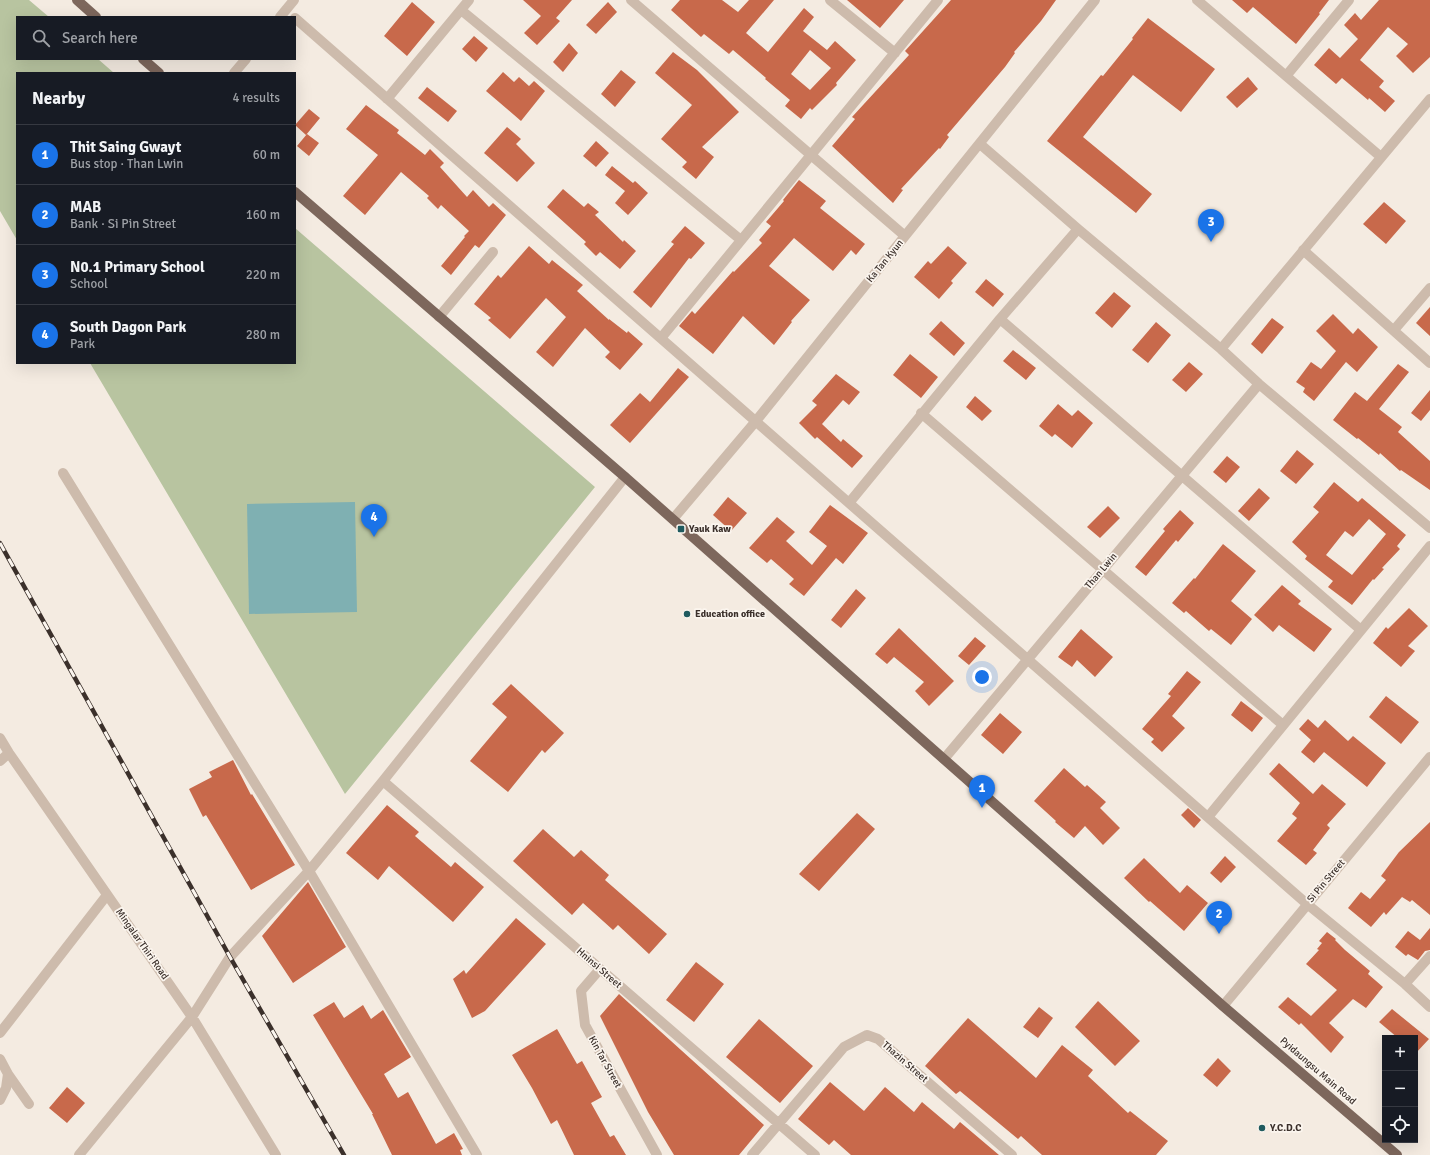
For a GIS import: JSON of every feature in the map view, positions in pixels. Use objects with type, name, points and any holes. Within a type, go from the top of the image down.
[{"type":"main road","points":[[77,0],[95,16]]},
{"type":"main road","points":[[144,60],[158,72]]},
{"type":"main road","name":"Pyidaungsu Main Road","points":[[296,193],[625,477],[1223,1006],[1397,1155]]},
{"type":"street","points":[[283,13],[294,0]]},
{"type":"street","points":[[387,99],[469,0]]},
{"type":"street","points":[[631,0],[905,236]]},
{"type":"street","points":[[830,0],[895,53]]},
{"type":"street","points":[[661,338],[938,0]]},
{"type":"street","name":"Ka Tan Kyun","points":[[674,520],[756,421],[1095,0]]},
{"type":"street","points":[[1197,0],[1381,157]]},
{"type":"street","points":[[1286,76],[1349,0]]},
{"type":"street","points":[[462,10],[741,240]]},
{"type":"street","points":[[296,20],[1307,904],[1405,984],[1430,1007]]},
{"type":"street","points":[[235,72],[245,60]]},
{"type":"street","points":[[1220,349],[1430,99]]},
{"type":"street","points":[[980,144],[1259,384],[1430,528]]},
{"type":"street","points":[[849,503],[1000,318],[1078,229]]},
{"type":"street","points":[[1303,250],[1430,362]]},
{"type":"street","points":[[439,317],[493,252]]},
{"type":"street","points":[[1394,330],[1430,288]]},
{"type":"street","points":[[1000,318],[1361,630]]},
{"type":"street","name":"Than Lwin","points":[[944,759],[1259,384]]},
{"type":"street","points":[[921,413],[1283,725]]},
{"type":"street","points":[[63,472],[309,871],[477,1155]]},
{"type":"street","points":[[79,1155],[192,1017],[230,957],[309,871],[383,782],[625,477]]},
{"type":"street","points":[[1208,817],[1430,546]]},
{"type":"street","name":"Mingalar Thiri Road","points":[[0,738],[192,1017],[276,1155]]},
{"type":"street","points":[[0,760],[9,753]]},
{"type":"street","name":"Si Pin Street","points":[[1223,1006],[1430,756]]},
{"type":"street","name":"Hninsi Street","points":[[383,782],[815,1155]]},
{"type":"street","points":[[0,1033],[107,895]]},
{"type":"street","points":[[1405,984],[1430,956]]},
{"type":"street","name":"Kin Tar Street","points":[[600,969],[581,991],[585,1025],[657,1155]]},
{"type":"street","name":"Thazin Street","points":[[752,1155],[844,1047],[867,1035],[878,1039],[1012,1155]]},
{"type":"street","points":[[0,1059],[8,1074],[29,1104]]},
{"type":"street","points":[[0,1100],[6,1088],[8,1074]]},
{"type":"green space","points":[[0,0],[29,0],[48,16],[16,16],[16,60],[99,60],[113,72],[16,72],[16,238],[0,211]]},
{"type":"green space","points":[[296,229],[595,487],[345,794],[91,364],[296,364]]},
{"type":"water","points":[[355,502],[357,612],[249,614],[247,504]]},
{"type":"building","points":[[523,0],[572,0],[556,18],[560,21],[537,45],[524,33],[541,16]]},
{"type":"building","points":[[680,0],[722,0],[738,12],[749,0],[774,0],[746,33],[768,52],[804,8],[814,17],[803,31],[827,50],[835,41],[856,60],[836,83],[837,85],[812,110],[810,108],[801,119],[785,106],[790,100],[733,50],[729,54],[704,34],[701,37],[671,10]],"holes":[[[810,50],[831,68],[810,90],[791,74]]]},
{"type":"building","points":[[847,0],[904,0],[880,28]]},
{"type":"building","points":[[951,0],[1056,0],[1041,21],[1014,52],[1015,53],[1005,67],[947,135],[949,137],[940,149],[939,148],[901,189],[903,190],[893,203],[832,146],[855,119],[852,117],[909,55],[905,51]]},
{"type":"building","points":[[1232,0],[1329,0],[1319,13],[1320,14],[1296,44],[1253,7],[1247,13]]},
{"type":"building","points":[[1379,0],[1430,0],[1430,57],[1413,73],[1396,56],[1408,44],[1388,27],[1360,60],[1384,81],[1379,87],[1395,101],[1385,112],[1342,78],[1336,84],[1314,65],[1329,48],[1340,58],[1358,39],[1344,25],[1355,13],[1361,20]]},
{"type":"building","points":[[412,2],[435,22],[407,56],[384,36]]},
{"type":"building","points":[[608,2],[617,12],[596,34],[586,25]]},
{"type":"building","points":[[1148,18],[1215,69],[1181,112],[1133,75],[1083,137],[1152,194],[1136,213],[1047,141],[1101,75],[1103,76]]},
{"type":"building","points":[[474,36],[488,48],[476,62],[462,49]]},
{"type":"building","points":[[569,43],[578,53],[563,72],[553,62]]},
{"type":"building","points":[[673,52],[697,70],[739,112],[702,147],[714,157],[696,179],[682,167],[687,162],[661,139],[692,105],[655,73]]},
{"type":"building","points":[[621,70],[636,82],[615,107],[601,94]]},
{"type":"building","points":[[503,72],[514,82],[519,77],[529,86],[534,81],[545,91],[521,121],[486,91]]},
{"type":"building","points":[[1248,77],[1258,89],[1237,108],[1226,97]]},
{"type":"building","points":[[427,87],[457,111],[448,122],[418,98]]},
{"type":"building","points":[[366,105],[399,130],[397,133],[425,155],[430,149],[444,163],[440,167],[467,197],[473,190],[489,207],[493,203],[506,215],[479,248],[475,245],[451,275],[441,266],[469,231],[441,205],[438,209],[427,198],[429,196],[401,172],[365,215],[343,196],[378,155],[346,129]]},
{"type":"building","points":[[309,109],[320,118],[306,135],[296,126],[296,124]]},
{"type":"building","points":[[507,127],[521,139],[516,144],[535,163],[517,182],[484,153]]},
{"type":"building","points":[[307,134],[319,143],[309,156],[297,146]]},
{"type":"building","points":[[596,141],[609,153],[596,167],[583,156]]},
{"type":"building","points":[[612,166],[633,183],[635,181],[648,193],[628,215],[615,203],[625,191],[605,175]]},
{"type":"building","points":[[799,180],[826,201],[820,208],[865,244],[856,255],[851,250],[833,271],[794,238],[769,266],[810,300],[791,321],[792,322],[774,345],[743,316],[713,354],[679,326],[692,311],[695,314],[733,271],[734,272],[762,243],[759,240],[771,226],[766,222]]},
{"type":"building","points":[[563,189],[584,207],[588,203],[599,212],[595,215],[623,242],[624,240],[636,251],[620,269],[600,252],[596,256],[584,244],[586,242],[547,207]]},
{"type":"building","points":[[1384,202],[1406,221],[1386,244],[1363,224]]},
{"type":"building","points":[[685,226],[705,243],[691,259],[689,258],[651,308],[633,292],[674,244],[671,242]]},
{"type":"building","points":[[529,246],[549,264],[552,260],[583,285],[577,291],[609,320],[627,333],[628,331],[643,344],[620,370],[605,357],[610,352],[585,328],[553,367],[536,352],[566,317],[546,298],[510,339],[488,320],[491,318],[474,304],[498,275],[501,278]]},
{"type":"building","points":[[948,246],[967,263],[951,281],[953,283],[939,299],[914,277],[928,261],[931,264]]},
{"type":"building","points":[[986,279],[1004,294],[993,307],[975,292]]},
{"type":"building","points":[[1114,292],[1131,306],[1112,328],[1095,313]]},
{"type":"building","points":[[1430,307],[1430,336],[1416,323]]},
{"type":"building","points":[[1333,314],[1353,334],[1358,328],[1378,347],[1357,372],[1346,362],[1314,401],[1303,392],[1305,388],[1296,382],[1311,362],[1321,369],[1336,351],[1316,331]]},
{"type":"building","points":[[1272,318],[1284,327],[1262,354],[1251,344]]},
{"type":"building","points":[[941,321],[965,343],[954,356],[929,334]]},
{"type":"building","points":[[1156,322],[1171,335],[1148,363],[1132,350]]},
{"type":"building","points":[[1013,350],[1036,368],[1026,380],[1003,361]]},
{"type":"building","points":[[910,354],[938,377],[921,398],[893,375]]},
{"type":"building","points":[[1189,362],[1203,374],[1186,392],[1172,380]]},
{"type":"building","points":[[1398,364],[1409,372],[1379,409],[1402,427],[1398,432],[1430,461],[1430,490],[1401,470],[1400,471],[1380,453],[1379,455],[1333,420],[1355,392],[1367,401]]},
{"type":"building","points":[[678,368],[689,377],[630,443],[610,425],[640,393],[650,402]]},
{"type":"building","points":[[836,374],[860,392],[849,405],[843,400],[822,424],[841,442],[843,439],[863,456],[852,468],[817,437],[815,439],[799,423],[817,405],[812,401]]},
{"type":"building","points":[[1430,390],[1430,410],[1421,421],[1411,413]]},
{"type":"building","points":[[975,396],[992,411],[982,421],[966,407]]},
{"type":"building","points":[[1058,404],[1072,416],[1078,410],[1093,423],[1072,448],[1055,434],[1052,437],[1039,426]]},
{"type":"building","points":[[1297,450],[1314,464],[1296,484],[1280,471]]},
{"type":"building","points":[[1227,456],[1240,467],[1226,483],[1213,472]]},
{"type":"building","points":[[1334,482],[1358,502],[1362,498],[1406,535],[1397,546],[1400,549],[1382,568],[1384,569],[1374,580],[1373,579],[1352,605],[1328,587],[1333,581],[1305,559],[1307,556],[1292,542],[1319,512],[1313,507]],"holes":[[[1369,519],[1386,534],[1352,575],[1326,555],[1345,531],[1353,537]]]},
{"type":"building","points":[[1259,488],[1270,498],[1249,521],[1238,511]]},
{"type":"building","points":[[728,497],[747,513],[731,531],[713,515]]},
{"type":"building","points":[[830,505],[868,533],[843,564],[836,558],[804,596],[789,584],[794,579],[771,559],[767,563],[749,548],[777,517],[795,532],[786,541],[812,565],[827,546],[809,532]]},
{"type":"building","points":[[1108,506],[1120,518],[1100,538],[1087,527]]},
{"type":"building","points":[[1180,510],[1194,523],[1178,542],[1176,540],[1146,576],[1135,567],[1165,531],[1163,529]]},
{"type":"building","points":[[1223,544],[1256,571],[1231,601],[1252,619],[1231,645],[1211,629],[1209,631],[1186,611],[1184,613],[1172,603],[1194,578],[1195,579]]},
{"type":"building","points":[[1282,585],[1301,601],[1298,604],[1332,629],[1314,652],[1279,625],[1273,632],[1254,615]]},
{"type":"building","points":[[856,589],[866,598],[841,628],[831,620]]},
{"type":"building","points":[[1409,608],[1428,626],[1408,646],[1415,651],[1401,667],[1373,643],[1386,627],[1388,629]]},
{"type":"building","points":[[899,628],[954,681],[929,706],[915,691],[924,682],[894,657],[887,664],[875,654]]},
{"type":"building","points":[[1081,629],[1113,657],[1095,677],[1077,660],[1072,667],[1058,657]]},
{"type":"building","points":[[975,637],[986,646],[969,665],[958,656]]},
{"type":"building","points":[[1187,671],[1201,682],[1172,716],[1185,728],[1162,752],[1151,742],[1154,739],[1142,729],[1171,696],[1168,694]]},
{"type":"building","points":[[511,684],[564,733],[545,753],[542,750],[508,792],[470,761],[507,717],[492,704]]},
{"type":"building","points":[[1386,696],[1419,722],[1401,744],[1369,717]]},
{"type":"building","points":[[1241,701],[1263,718],[1252,732],[1231,715]]},
{"type":"building","points":[[1000,713],[1022,732],[1003,754],[981,735]]},
{"type":"building","points":[[1308,719],[1318,728],[1325,720],[1348,741],[1353,736],[1386,763],[1367,787],[1324,752],[1314,763],[1301,752],[1311,740],[1299,729]]},
{"type":"building","points":[[233,760],[251,795],[252,794],[295,865],[251,890],[206,815],[203,817],[189,789],[212,777],[209,772]]},
{"type":"building","points":[[1279,763],[1313,794],[1322,784],[1346,804],[1327,825],[1330,828],[1313,850],[1317,853],[1306,865],[1277,841],[1297,818],[1292,814],[1300,803],[1269,774]]},
{"type":"building","points":[[1064,768],[1085,787],[1087,785],[1106,802],[1100,808],[1120,828],[1103,845],[1085,826],[1074,838],[1034,801]]},
{"type":"building","points":[[387,805],[419,832],[415,836],[451,867],[455,862],[484,887],[453,922],[389,866],[378,880],[346,853]]},
{"type":"building","points":[[1188,808],[1201,820],[1194,828],[1181,815]]},
{"type":"building","points":[[857,813],[875,829],[819,891],[799,874]]},
{"type":"building","points":[[1430,822],[1430,915],[1412,900],[1410,902],[1402,897],[1386,915],[1384,912],[1371,927],[1348,908],[1361,892],[1370,899],[1386,880],[1381,876],[1399,852]]},
{"type":"building","points":[[543,829],[574,857],[581,850],[609,875],[605,880],[667,934],[649,954],[618,925],[613,930],[583,903],[572,915],[513,861]]},
{"type":"building","points":[[1225,856],[1236,867],[1221,883],[1210,873]]},
{"type":"building","points":[[1144,858],[1180,893],[1187,885],[1208,903],[1184,931],[1150,901],[1149,902],[1124,878]]},
{"type":"building","points":[[308,882],[346,947],[293,983],[262,936]]},
{"type":"building","points":[[516,918],[546,944],[485,1011],[472,1018],[453,979],[464,970],[466,974]]},
{"type":"building","points":[[1430,928],[1430,950],[1425,951],[1418,960],[1408,954],[1406,956],[1395,947],[1408,931],[1420,940]]},
{"type":"building","points":[[1327,932],[1336,939],[1335,940],[1345,950],[1370,971],[1368,974],[1383,987],[1366,1008],[1353,999],[1329,1023],[1344,1037],[1331,1053],[1301,1023],[1299,1025],[1278,1007],[1288,997],[1311,1016],[1337,990],[1306,964],[1319,950],[1317,949],[1322,943],[1319,941]]},
{"type":"building","points":[[696,962],[724,984],[694,1022],[666,1000]]},
{"type":"building","points":[[619,994],[764,1125],[739,1155],[674,1155],[648,1112],[600,1016]]},
{"type":"building","points":[[1098,1001],[1140,1041],[1115,1066],[1075,1027]]},
{"type":"building","points":[[334,1002],[344,1018],[363,1005],[371,1019],[383,1010],[411,1057],[384,1074],[398,1098],[408,1092],[436,1144],[454,1133],[463,1149],[460,1150],[462,1155],[392,1155],[373,1114],[313,1015]]},
{"type":"building","points":[[1039,1007],[1053,1018],[1038,1038],[1023,1027]]},
{"type":"building","points":[[1392,1009],[1429,1039],[1418,1051],[1418,1035],[1394,1035],[1379,1022]]},
{"type":"building","points":[[968,1018],[1036,1078],[1062,1045],[1093,1070],[1088,1076],[1128,1113],[1130,1111],[1168,1141],[1156,1155],[1042,1155],[1021,1136],[1018,1139],[960,1091],[956,1094],[925,1066]]},
{"type":"building","points":[[759,1019],[813,1066],[780,1103],[726,1057]]},
{"type":"building","points":[[557,1029],[577,1064],[582,1061],[602,1097],[591,1103],[610,1137],[614,1135],[626,1155],[574,1155],[557,1120],[551,1124],[512,1055]]},
{"type":"building","points":[[1218,1058],[1231,1071],[1217,1087],[1203,1075]]},
{"type":"building","points":[[830,1082],[864,1111],[885,1087],[914,1112],[922,1102],[954,1129],[960,1122],[999,1155],[851,1155],[834,1140],[829,1145],[798,1119]]},
{"type":"building","points":[[67,1087],[85,1103],[67,1123],[49,1108]]},
{"type":"railway","points":[[0,543],[230,957],[344,1155]]},
{"type":"place","name":"N0.1 Primary School","points":[[1211,242]]},
{"type":"place","name":"Yauk Kaw","points":[[681,529]]},
{"type":"place","name":"South Dagon Park","points":[[374,537]]},
{"type":"place","name":"Education office","points":[[687,614]]},
{"type":"place","name":"Thit Saing Gwayt","points":[[982,808]]},
{"type":"place","name":"MAB","points":[[1219,934]]},
{"type":"place","name":"Y.C.D.C","points":[[1262,1128]]}]
